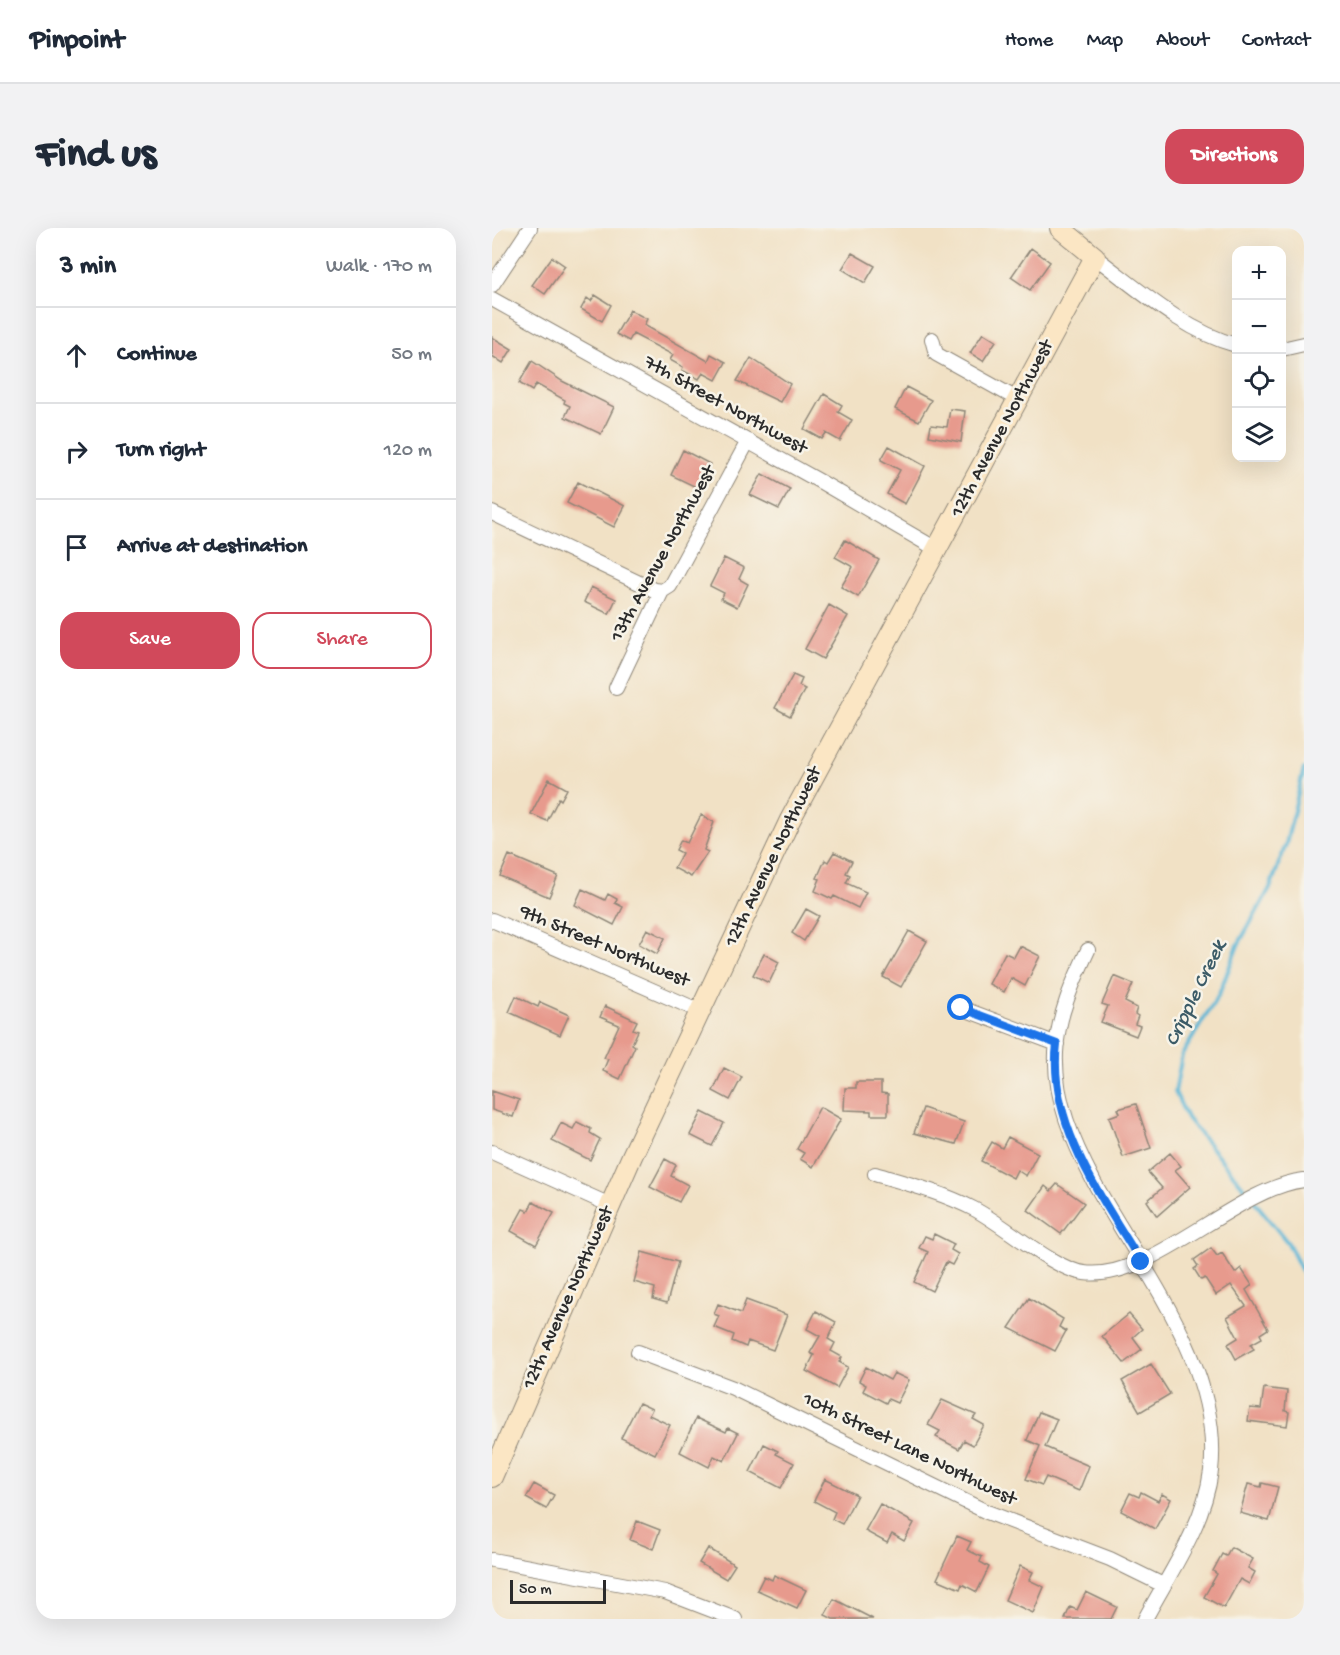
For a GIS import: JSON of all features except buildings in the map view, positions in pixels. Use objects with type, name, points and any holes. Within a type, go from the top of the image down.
[{"type":"main road","points":[[1060,228],[1095,257]]},
{"type":"main road","name":"12th Avenue Northwest","points":[[492,1477],[610,1205],[790,820],[1095,257]]},
{"type":"street","points":[[492,285],[530,228]]},
{"type":"street","points":[[1095,257],[1153,301],[1198,329],[1232,343]]},
{"type":"street","name":"7th Street Northwest","points":[[492,299],[748,441],[938,550]]},
{"type":"street","points":[[932,339],[936,354],[1017,399]]},
{"type":"street","points":[[1286,348],[1304,344]]},
{"type":"street","name":"13th Avenue Northwest","points":[[616,688],[662,591],[670,586],[748,441]]},
{"type":"street","points":[[492,513],[654,590],[662,591]]},
{"type":"street","name":"9th Street Northwest","points":[[492,920],[700,1011]]},
{"type":"street","points":[[1088,950],[1067,1000],[1057,1044],[1060,1094],[1074,1142],[1193,1359],[1212,1430],[1211,1473],[1206,1498],[1190,1535],[1145,1619]]},
{"type":"street","points":[[961,1008],[1057,1044]]},
{"type":"street","points":[[492,1152],[610,1205]]},
{"type":"street","points":[[875,1174],[928,1190],[975,1209],[1073,1271],[1095,1274],[1141,1262],[1273,1188],[1304,1180]]},
{"type":"street","name":"10th Street Lane Northwest","points":[[638,1353],[733,1388],[987,1512],[1110,1559],[1163,1584]]},
{"type":"street","points":[[492,1560],[656,1590],[735,1619]]},
{"type":"waterway","name":"Cripple Creek","points":[[1250,1195],[1187,1118],[1175,1092],[1182,1055],[1219,994],[1238,945],[1270,888],[1286,844],[1304,769]]},
{"type":"waterway","name":"Cripple Creek","points":[[1254,1201],[1288,1243],[1304,1275]]},
{"type":"route","points":[[961,1008],[1057,1044],[1060,1094],[1074,1142],[1110,1211],[1141,1262]]}]
